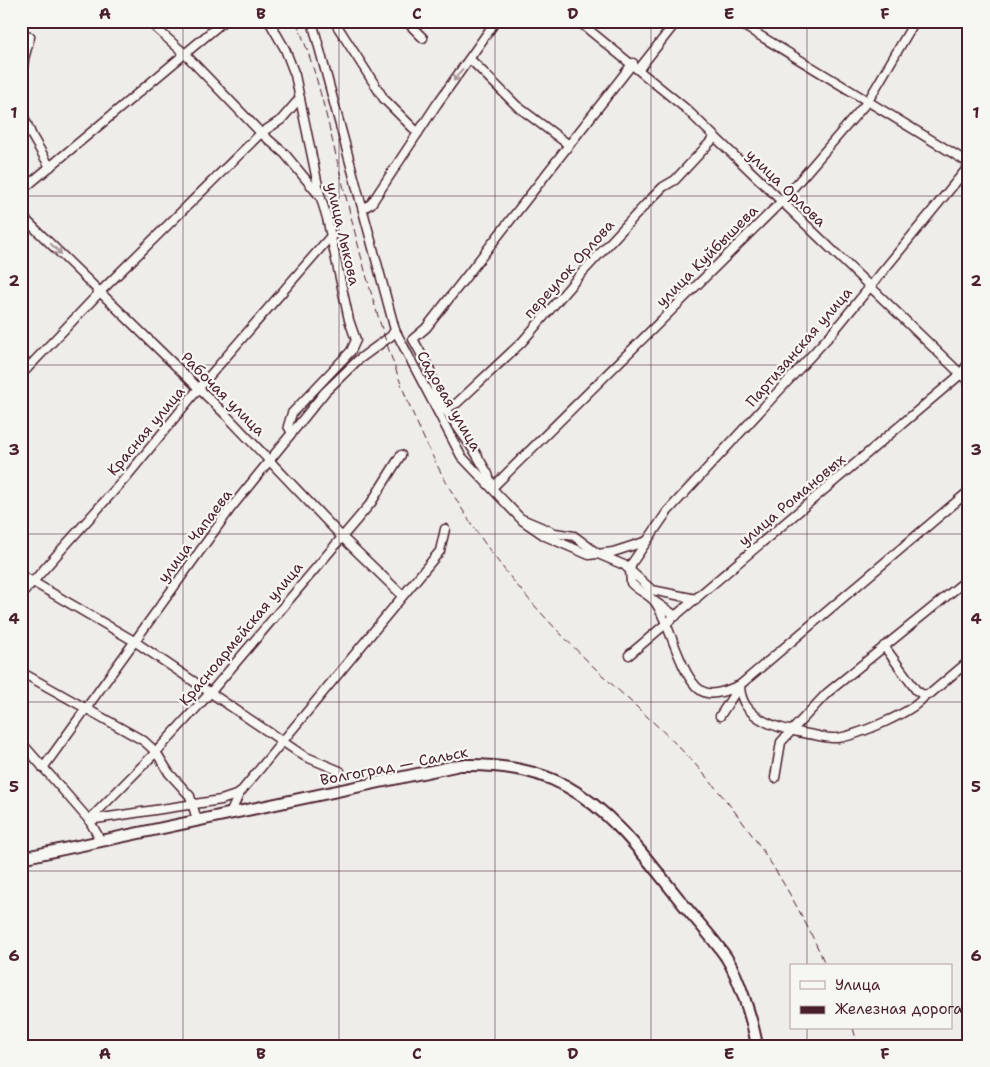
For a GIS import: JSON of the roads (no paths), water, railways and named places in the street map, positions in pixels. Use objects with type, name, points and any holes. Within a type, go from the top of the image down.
[{"type":"main road","name":"Волгоград — Сальск","points":[[21,858],[460,766],[488,764],[514,768],[543,776],[565,785],[585,797],[614,822],[727,958],[753,1021],[757,1046]]},
{"type":"street","points":[[148,21],[185,54],[285,154],[320,195]]},
{"type":"street","points":[[21,191],[224,21]]},
{"type":"street","name":"улица Лыкова","points":[[269,21],[285,49],[300,98],[320,195],[349,320],[356,340],[351,351],[292,413],[288,426],[292,433]]},
{"type":"street","name":"Садовая улица","points":[[312,21],[394,330],[441,411],[462,456],[492,488]]},
{"type":"street","points":[[334,21],[384,99],[418,133]]},
{"type":"street","points":[[406,21],[422,38]]},
{"type":"street","points":[[363,208],[371,204],[496,21]]},
{"type":"street","name":"улица Орлова","points":[[578,21],[636,66],[715,137],[969,382]]},
{"type":"street","points":[[470,59],[517,106],[569,145],[677,21]]},
{"type":"street","name":"улица Куйбышева","points":[[492,488],[781,202],[868,101],[915,21]]},
{"type":"street","points":[[738,22],[969,165]]},
{"type":"street","points":[[21,32],[30,37],[23,67],[21,92]]},
{"type":"street","points":[[21,375],[100,292],[262,133],[281,120],[300,98]]},
{"type":"street","points":[[21,110],[32,136],[50,167]]},
{"type":"street","name":"переулок Орлова","points":[[441,411],[458,403],[522,342],[579,276],[652,198],[675,180],[715,137]]},
{"type":"street","name":"Садовая улица","points":[[492,488],[488,474],[475,452],[441,411],[430,370],[413,339],[426,328],[569,145]]},
{"type":"street","name":"Партизанская улица","points":[[630,570],[646,541],[668,512],[793,377],[870,287],[969,165]]},
{"type":"street","name":"Рабочая улица","points":[[21,215],[199,388],[342,537],[402,595]]},
{"type":"street","name":"Красная улица","points":[[21,596],[128,475],[199,388],[330,237]]},
{"type":"street","name":"улица Чапаева","points":[[43,768],[231,508],[325,392],[347,370],[388,338],[394,330]]},
{"type":"street","name":"улица Романовых","points":[[629,655],[960,374],[969,362]]},
{"type":"street","name":"Красноармейская улица","points":[[89,820],[156,752],[210,693],[370,504],[401,455]]},
{"type":"street","points":[[492,488],[520,518],[545,536],[590,555],[646,541]]},
{"type":"street","points":[[720,716],[740,685],[969,491]]},
{"type":"street","points":[[520,518],[555,533],[574,536],[598,554],[617,561],[652,590],[696,599]]},
{"type":"street","points":[[230,814],[239,794],[281,741],[440,551],[445,529]]},
{"type":"street","points":[[630,570],[631,583],[676,616]]},
{"type":"street","points":[[21,575],[134,642],[304,756],[340,771]]},
{"type":"street","points":[[775,778],[779,750],[788,734],[827,693],[969,578]]},
{"type":"street","points":[[654,600],[667,623],[686,671],[699,690],[708,694],[740,685]]},
{"type":"street","points":[[884,646],[916,690],[925,695]]},
{"type":"street","points":[[740,685],[741,698],[750,710],[766,723],[788,734],[832,738],[847,736],[913,708],[925,695],[969,661]]},
{"type":"street","points":[[21,672],[144,741],[156,752],[169,773],[190,796],[197,820]]},
{"type":"street","points":[[21,742],[89,820],[101,841]]},
{"type":"street","points":[[89,820],[226,799],[239,794]]},
{"type":"railway","points":[[296,21],[317,80],[365,271],[392,358],[407,400],[447,483],[485,543],[530,600],[580,653],[682,750],[733,809],[784,885],[825,964]]},
{"type":"railway","points":[[854,1030],[858,1046]]}]
